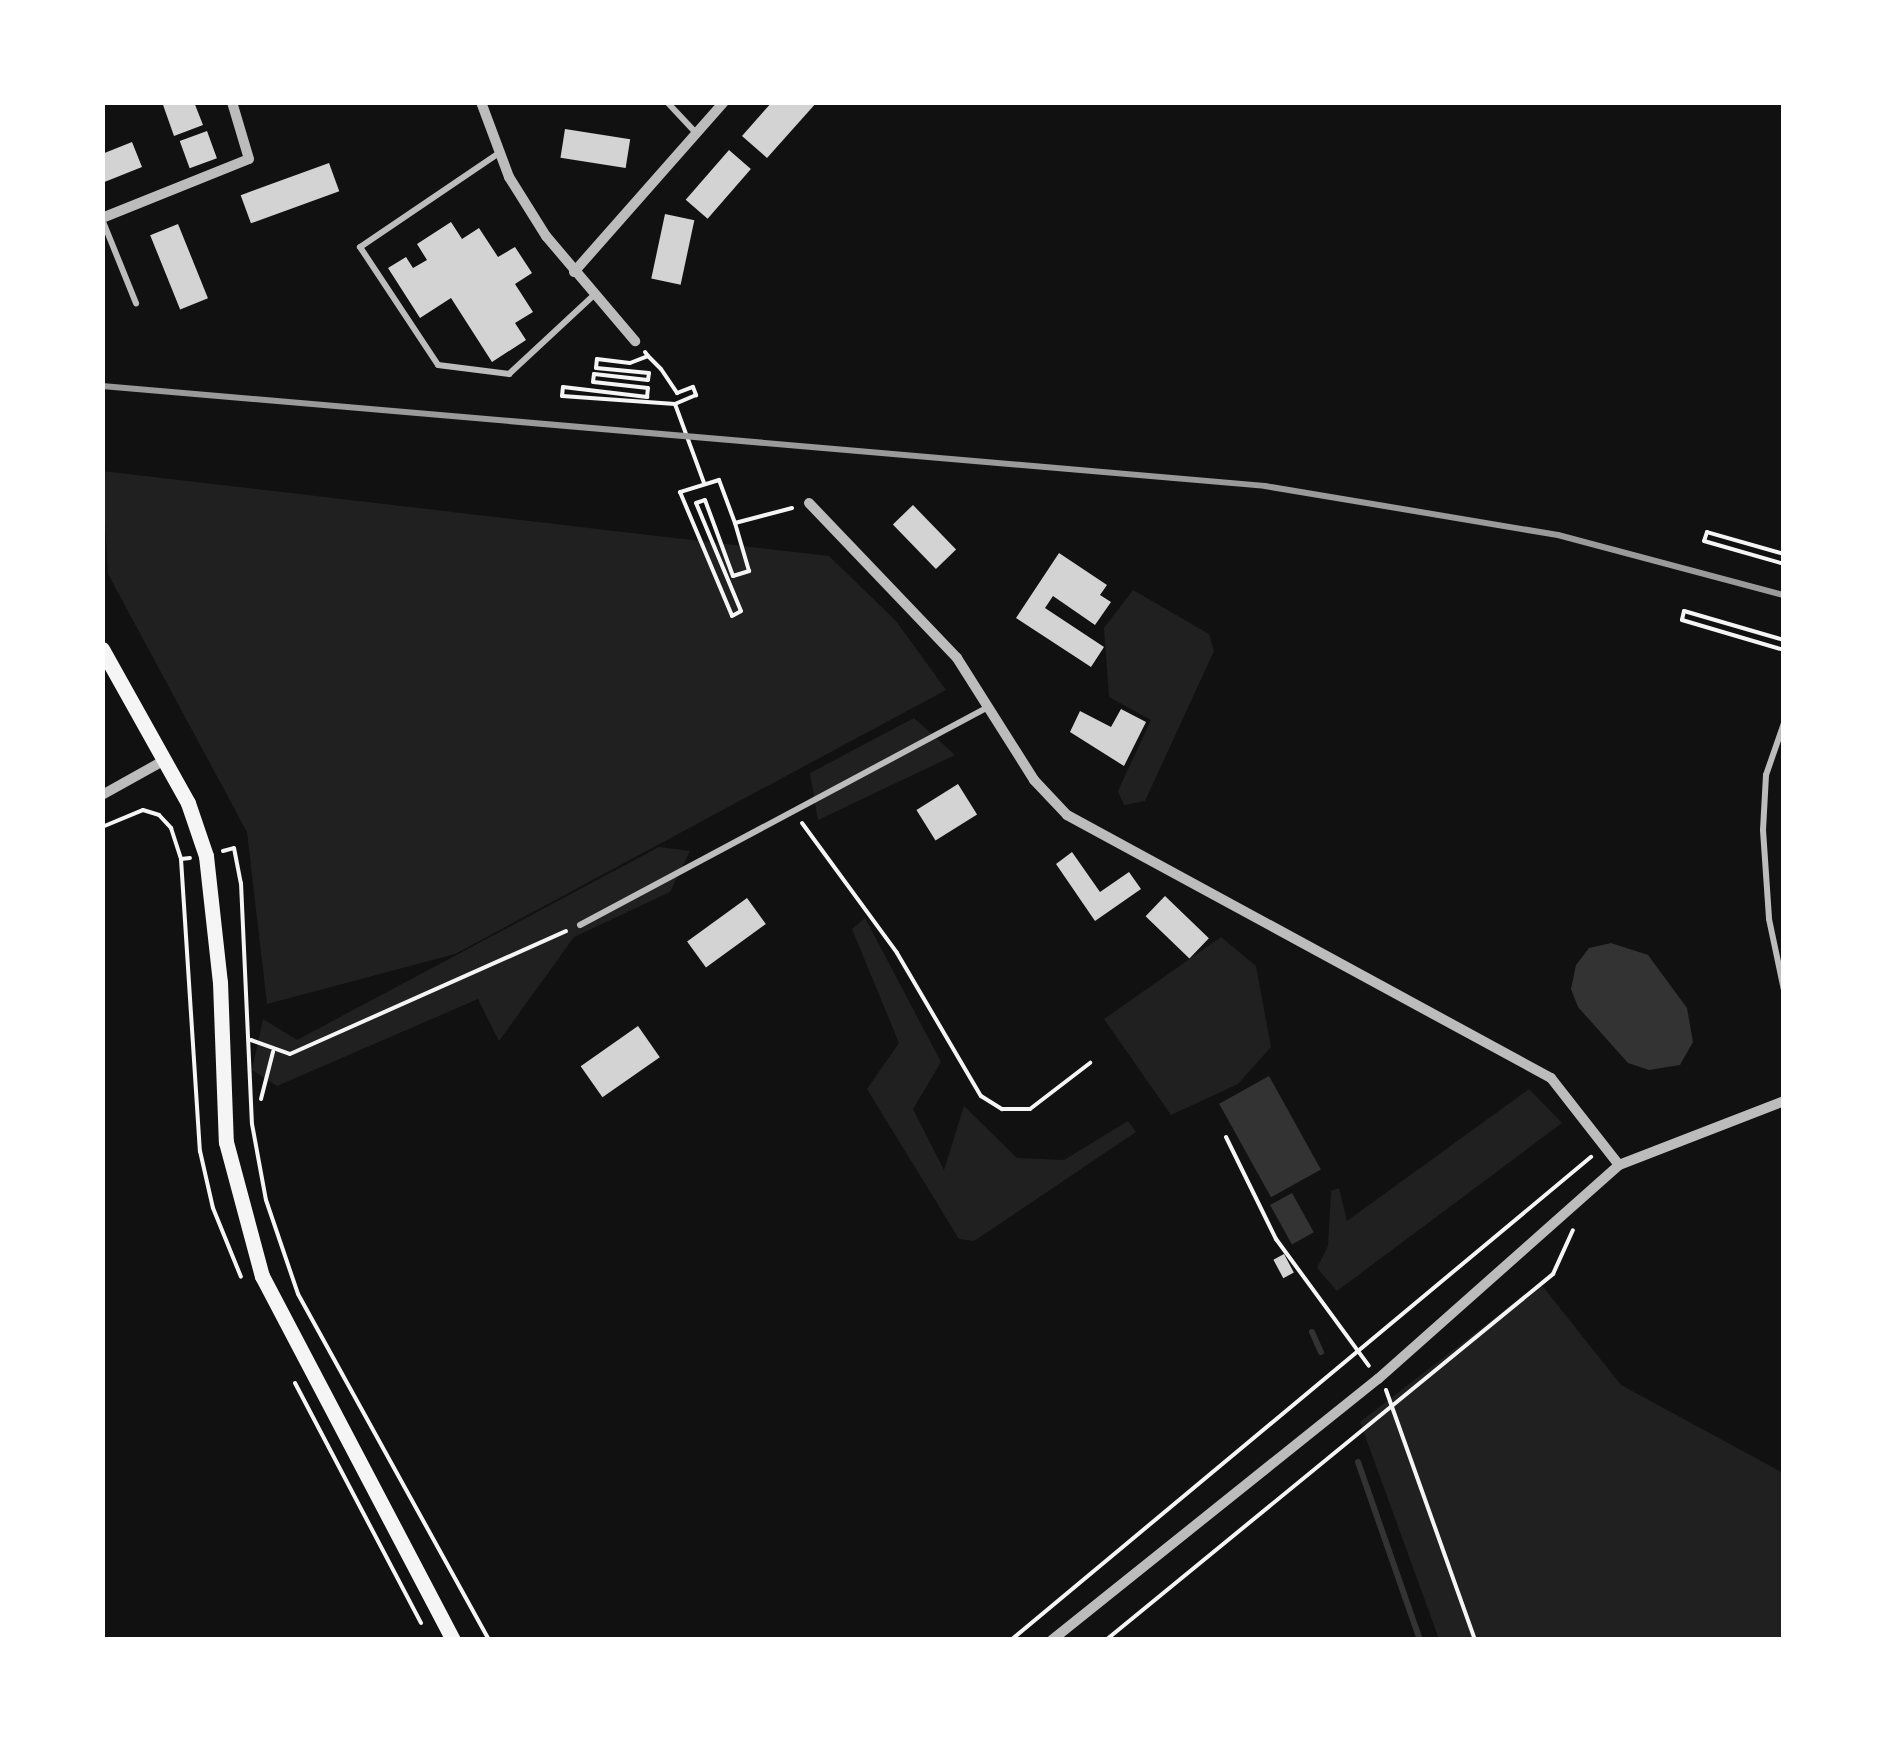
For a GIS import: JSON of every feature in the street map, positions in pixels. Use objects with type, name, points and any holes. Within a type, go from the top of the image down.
[{"type":"main road","points":[[102,648],[165,760],[206,856],[220,982],[226,1142],[262,1276],[454,1640]]},
{"type":"street","points":[[102,219],[249,159],[232,102]]},
{"type":"street","points":[[481,102],[499,153],[574,272],[635,341]]},
{"type":"street","points":[[574,272],[724,102]]},
{"type":"street","points":[[809,504],[908,601],[990,707],[1034,780],[1067,815],[1551,1078],[1619,1165]]},
{"type":"street","points":[[102,795],[165,760]]},
{"type":"street","points":[[1052,1640],[1378,1379],[1619,1165],[1784,1100]]},
{"type":"lane","points":[[667,102],[697,134]]},
{"type":"lane","points":[[499,153],[360,247],[438,365],[509,374],[594,294]]},
{"type":"lane","points":[[102,219],[136,303]]},
{"type":"lane","points":[[580,925],[990,707]]},
{"type":"lane","points":[[1784,723],[1766,775],[1764,830],[1769,919],[1784,990]]},
{"type":"path","points":[[635,341],[648,356],[676,393],[692,387],[696,396],[675,404],[562,396],[562,387],[647,397],[648,388],[593,382],[594,374],[648,380],[649,372],[596,368],[597,359],[630,363],[648,356]]},
{"type":"path","points":[[675,404],[704,483]]},
{"type":"path","points":[[719,480],[735,523],[750,571],[734,576],[704,500],[696,504],[741,611],[732,616],[680,492],[719,480]]},
{"type":"path","points":[[735,523],[809,504]]},
{"type":"path","points":[[1784,554],[1708,532],[1704,541],[1784,564]]},
{"type":"path","points":[[1784,640],[1684,611],[1682,620],[1784,650]]},
{"type":"path","points":[[102,827],[142,810],[171,828],[181,859],[234,848],[251,1040],[252,1124],[266,1200],[298,1294],[489,1640]]},
{"type":"path","points":[[794,811],[897,953],[981,1096],[1002,1109],[1030,1110],[1090,1063]]},
{"type":"path","points":[[251,1040],[273,1052],[290,1054],[580,925]]},
{"type":"path","points":[[261,1099],[273,1052]]},
{"type":"path","points":[[1226,1137],[1276,1239],[1358,1350],[1393,1407],[1475,1640]]},
{"type":"path","points":[[1011,1640],[1605,1146]]},
{"type":"path","points":[[1106,1640],[1553,1274],[1576,1224]]},
{"type":"shaded area","points":[[102,471],[829,556],[896,621],[946,690],[455,954],[267,1004],[247,832],[108,574]]},
{"type":"shaded area","points":[[1133,590],[1209,634],[1214,651],[1145,801],[1124,805],[1118,791],[1151,720],[1109,697],[1104,628]]},
{"type":"shaded area","points":[[914,718],[955,755],[818,820],[810,773]]},
{"type":"shaded area","points":[[659,847],[690,851],[670,892],[574,937],[499,1041],[478,999],[277,1086],[252,1070],[263,1019],[297,1040]]},
{"type":"shaded area","points":[[865,918],[941,1062],[913,1109],[944,1170],[964,1106],[1017,1158],[1064,1160],[1128,1121],[1136,1132],[974,1241],[959,1239],[867,1089],[899,1043],[852,929]]},
{"type":"shaded area","points":[[1221,937],[1256,966],[1271,1047],[1238,1084],[1171,1115],[1104,1019]]},
{"type":"shaded area","points":[[1611,943],[1648,955],[1687,1008],[1693,1042],[1680,1065],[1649,1070],[1628,1063],[1578,1007],[1571,989],[1576,965],[1589,948]]},
{"type":"shaded area","points":[[1269,1076],[1321,1170],[1271,1197],[1219,1104]]},
{"type":"shaded area","points":[[1529,1089],[1562,1123],[1337,1291],[1317,1268],[1328,1246],[1331,1191],[1339,1188],[1347,1221]]},
{"type":"shaded area","points":[[1292,1193],[1314,1232],[1292,1244],[1270,1205]]},
{"type":"shaded area","points":[[1540,1283],[1621,1385],[1783,1473],[1783,1639],[1439,1639],[1360,1422]]},
{"type":"building","points":[[162,102],[194,102],[203,125],[174,136]]},
{"type":"building","points":[[772,102],[817,102],[767,158],[742,136]]},
{"type":"building","points":[[565,129],[630,139],[626,168],[560,158]]},
{"type":"building","points":[[207,131],[217,158],[190,168],[180,141]]},
{"type":"building","points":[[132,142],[142,167],[102,183],[102,154]]},
{"type":"building","points":[[729,150],[751,169],[708,219],[686,200]]},
{"type":"building","points":[[329,163],[339,191],[251,223],[241,195]]},
{"type":"building","points":[[665,214],[694,220],[681,285],[651,279]]},
{"type":"building","points":[[451,222],[462,239],[479,228],[498,257],[515,247],[532,273],[515,284],[533,312],[515,323],[526,340],[492,362],[451,298],[420,318],[388,268],[406,257],[413,268],[427,260],[417,244]]},
{"type":"building","points":[[178,224],[208,298],[180,309],[150,235]]},
{"type":"building","points":[[913,505],[956,550],[936,569],[893,524]]},
{"type":"building","points":[[1059,553],[1107,585],[1100,595],[1111,602],[1095,625],[1053,596],[1045,608],[1104,647],[1091,667],[1016,618]]},
{"type":"building","points":[[1121,709],[1146,722],[1124,766],[1070,732],[1080,711],[1111,727]]},
{"type":"building","points":[[958,784],[977,815],[936,840],[916,810]]},
{"type":"building","points":[[1072,852],[1100,892],[1129,872],[1141,889],[1095,921],[1056,864]]},
{"type":"building","points":[[1165,896],[1209,938],[1189,959],[1146,916]]},
{"type":"building","points":[[747,898],[766,924],[706,967],[687,941]]},
{"type":"building","points":[[638,1026],[660,1057],[602,1097],[581,1066]]},
{"type":"building","points":[[1284,1254],[1294,1273],[1283,1278],[1273,1260]]},
{"type":"waterway","points":[[1312,1332],[1321,1352]]},
{"type":"waterway","points":[[1358,1462],[1420,1640]]},
{"type":"railway","points":[[102,386],[1265,486],[1558,535],[1784,595]]}]
